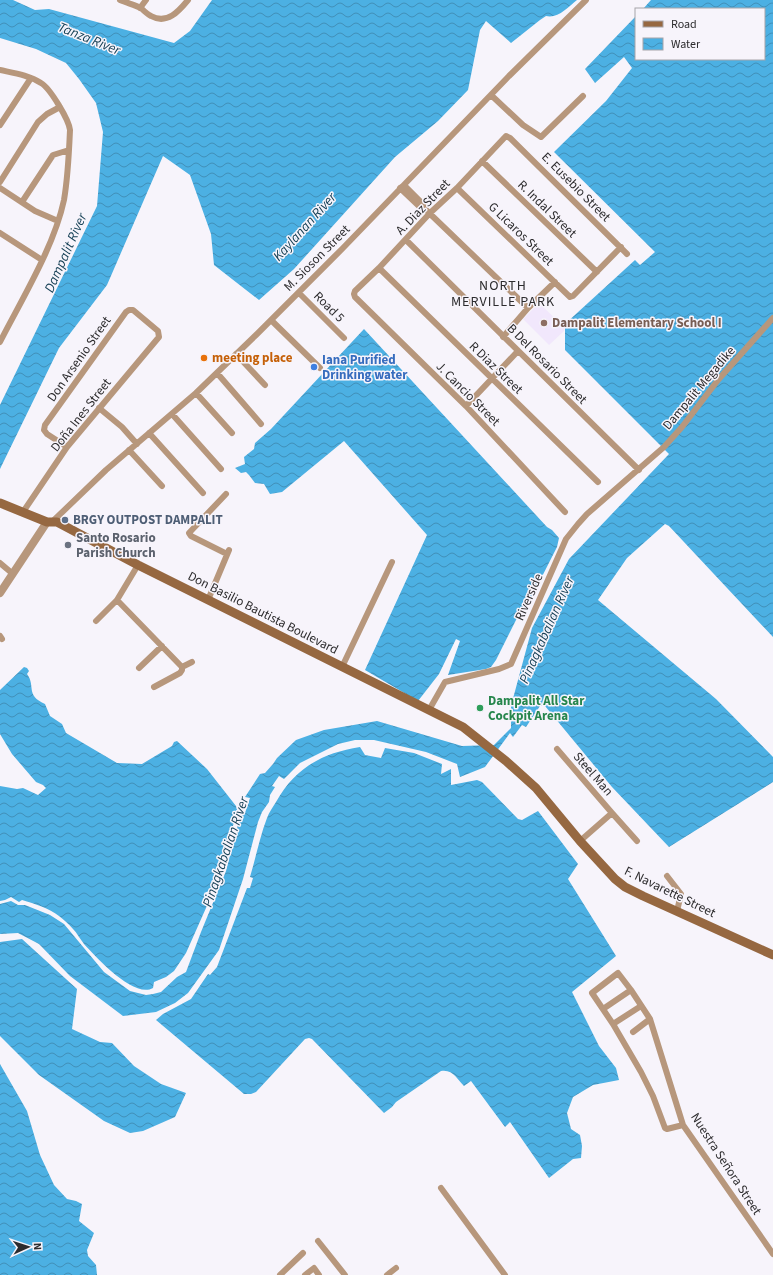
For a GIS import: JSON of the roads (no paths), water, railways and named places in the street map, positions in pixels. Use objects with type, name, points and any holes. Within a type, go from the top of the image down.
[{"type":"main road","name":"Don Basilio Bautista Boulevard","points":[[0,503],[50,522],[57,522],[138,565],[463,727],[506,761]]},
{"type":"main road","name":"F. Navarette Street","points":[[506,761],[536,788],[614,879],[625,887],[773,955]]},
{"type":"street","points":[[120,0],[140,8],[156,18],[168,18],[176,14],[188,0]]},
{"type":"street","points":[[140,8],[146,0]]},
{"type":"street","name":"M. Sioson Street","points":[[50,522],[106,470],[196,393],[272,320],[490,95],[586,0]]},
{"type":"street","points":[[0,70],[31,78],[43,84],[60,107],[70,126],[67,181],[64,201],[58,221],[42,260],[0,342]]},
{"type":"street","points":[[0,125],[31,78]]},
{"type":"street","points":[[490,95],[523,125],[540,137],[543,137],[583,96]]},
{"type":"street","points":[[0,182],[38,122],[47,114],[60,107]]},
{"type":"street","name":"A. Diaz Street","points":[[354,294],[355,291],[406,240],[428,211],[457,188],[504,138],[508,136]]},
{"type":"street","name":"E. Eusebio Street","points":[[508,136],[627,254]]},
{"type":"street","points":[[22,202],[53,155],[69,150]]},
{"type":"street","name":"R. Indal Street","points":[[482,161],[597,272]]},
{"type":"street","points":[[402,187],[420,207],[428,211],[528,308]]},
{"type":"street","points":[[0,188],[36,211],[58,221]]},
{"type":"street","name":"G Licaros Street","points":[[457,188],[570,297],[572,297],[621,247]]},
{"type":"street","points":[[0,233],[42,260]]},
{"type":"street","name":"B Del Rosario Street","points":[[406,240],[639,470]]},
{"type":"street","name":"R Diaz Street","points":[[379,268],[598,482]]},
{"type":"street","points":[[503,336],[528,308],[555,282]]},
{"type":"street","name":"Road 5","points":[[299,293],[344,338]]},
{"type":"street","name":"J. Cancio Street","points":[[354,294],[354,297],[466,406],[565,512]]},
{"type":"street","name":"Don Arsenio Street","points":[[67,448],[47,434],[44,430],[45,425],[126,312],[133,310],[159,333]]},
{"type":"street","name":"Dampalit Megadike","points":[[639,470],[664,447],[682,427],[718,380],[773,318]]},
{"type":"street","points":[[272,320],[320,368]]},
{"type":"street","name":"Doña Ines Street","points":[[23,512],[67,448],[159,337],[159,333]]},
{"type":"street","points":[[466,406],[518,351]]},
{"type":"street","points":[[236,354],[265,385]]},
{"type":"street","points":[[217,373],[261,424]]},
{"type":"street","points":[[196,393],[232,433]]},
{"type":"street","points":[[99,408],[122,427],[137,444]]},
{"type":"street","points":[[172,414],[222,469]]},
{"type":"street","points":[[149,433],[203,493]]},
{"type":"street","points":[[129,450],[162,486]]},
{"type":"street","name":"Riverside","points":[[429,710],[445,682],[499,669],[511,664],[566,540],[587,514],[639,470]]},
{"type":"street","points":[[208,600],[228,552],[191,536],[189,533],[226,494]]},
{"type":"street","points":[[0,593],[50,522]]},
{"type":"street","points":[[342,667],[392,562]]},
{"type":"street","points":[[0,563],[13,574]]},
{"type":"street","points":[[96,621],[117,600],[138,565]]},
{"type":"street","points":[[117,600],[182,667]]},
{"type":"street","points":[[139,668],[162,646]]},
{"type":"street","points":[[154,688],[180,673],[182,667],[192,662]]},
{"type":"street","name":"Steel Man","points":[[557,749],[637,841]]},
{"type":"street","name":"Steel Man","points":[[580,841],[612,813]]},
{"type":"street","points":[[667,876],[681,894],[678,911]]},
{"type":"street","name":"Nuestra Señora Street","points":[[603,1009],[592,993],[618,973],[650,1019],[684,1125],[773,1254]]},
{"type":"street","points":[[631,990],[603,1009],[653,1096],[665,1128],[684,1125]]},
{"type":"street","points":[[613,1024],[641,1006]]},
{"type":"street","points":[[633,1032],[650,1019]]},
{"type":"street","points":[[441,1188],[505,1275]]},
{"type":"street","points":[[318,1240],[345,1275]]},
{"type":"street","points":[[280,1275],[303,1253]]},
{"type":"street","points":[[306,1275],[314,1268],[319,1275]]},
{"type":"street","points":[[387,1275],[396,1268]]},
{"type":"water","points":[[0,0],[13,0],[35,10],[49,9],[174,43],[190,31],[212,0],[577,0],[559,14],[555,16],[546,16],[511,43],[486,21],[480,30],[468,90],[438,121],[395,157],[294,269],[259,300],[214,265],[211,234],[190,175],[163,156],[107,285],[59,348],[0,469],[0,405],[97,206],[103,132],[96,103],[66,63],[36,49],[0,38]]},
{"type":"water","name":"Pinagkabalian River","points":[[651,0],[773,0],[773,637],[669,526],[665,524],[627,558],[598,600],[716,699],[773,757],[773,782],[669,847],[612,787],[545,706],[540,706],[526,727],[522,725],[513,737],[510,733],[485,767],[460,777],[457,764],[426,752],[374,740],[355,740],[338,744],[300,763],[284,779],[279,776],[272,786],[275,787],[258,822],[243,879],[219,950],[188,993],[175,1003],[156,1012],[123,1016],[70,976],[39,944],[18,933],[0,934],[0,904],[11,901],[18,905],[25,905],[50,915],[64,924],[104,972],[130,991],[146,995],[161,992],[177,977],[186,972],[226,871],[241,813],[245,813],[250,798],[245,797],[260,774],[265,773],[277,758],[296,740],[324,730],[377,721],[462,746],[494,745],[511,728],[511,706],[532,628],[569,559],[669,454],[565,350],[565,324],[635,260],[640,265],[655,252],[554,152],[606,101],[632,68],[624,57],[595,83],[585,69],[635,17],[635,60],[765,60],[765,8],[644,8]]},
{"type":"water","points":[[364,329],[547,527],[559,538],[557,547],[525,610],[519,614],[491,667],[448,675],[460,641],[456,639],[439,674],[418,701],[365,670],[427,535],[344,441],[282,492],[270,494],[264,484],[255,483],[246,472],[241,473],[235,468],[245,464],[244,457],[254,449],[255,443],[271,429]]},
{"type":"water","points":[[24,667],[29,671],[27,674],[30,678],[33,694],[39,701],[45,704],[50,716],[62,724],[66,733],[117,763],[142,764],[172,746],[174,742],[177,741],[207,769],[236,806],[237,810],[235,819],[214,889],[204,893],[210,899],[186,953],[174,971],[166,977],[154,982],[153,988],[145,990],[136,988],[116,975],[106,967],[84,944],[70,925],[51,911],[42,906],[22,900],[19,902],[11,897],[0,901],[0,786],[17,789],[23,788],[38,795],[46,788],[36,782],[12,754],[0,734],[0,690]]},
{"type":"water","points":[[360,747],[365,755],[381,758],[385,748],[414,753],[442,764],[441,774],[451,769],[451,785],[477,780],[482,782],[518,819],[522,820],[538,811],[578,864],[568,879],[616,956],[572,992],[599,1046],[616,1068],[619,1080],[593,1085],[573,1097],[567,1113],[571,1129],[580,1135],[582,1146],[581,1158],[573,1159],[549,1178],[510,1122],[505,1127],[471,1081],[464,1086],[452,1073],[441,1071],[396,1102],[384,1113],[312,1039],[309,1038],[305,1039],[256,1092],[244,1094],[156,1020],[163,1014],[191,999],[208,974],[210,975],[217,967],[247,888],[250,888],[253,878],[250,877],[267,818],[284,790],[301,771],[311,764],[334,753]]},
{"type":"water","points":[[22,939],[77,989],[72,1029],[100,1042],[112,1043],[134,1066],[161,1084],[186,1093],[175,1117],[143,1131],[130,1133],[104,1121],[39,1075],[0,1036],[0,942]]},
{"type":"water","points":[[0,1064],[27,1111],[40,1155],[54,1185],[67,1199],[82,1204],[79,1221],[94,1233],[87,1250],[88,1256],[96,1265],[97,1275],[0,1275]]},
{"type":"place","name":"Dampalit Elementary School I","points":[[544,323]]},
{"type":"place","name":"meeting place","points":[[204,358]]},
{"type":"place","name":"Iana Purified Drinking water","points":[[314,367]]},
{"type":"place","name":"BRGY OUTPOST DAMPALIT","points":[[65,520]]},
{"type":"place","name":"Santo Rosario Parish Church","points":[[68,545]]},
{"type":"place","name":"Dampalit All Star Cockpit Arena","points":[[480,708]]},
{"type":"district","name":"NORTH MERVILLE PARK","points":[[503,294]]},
{"type":"water label","name":"Tanza River","points":[[89,39]]},
{"type":"water label","name":"Kaylanan River","points":[[305,227]]},
{"type":"water label","name":"Dampalit River","points":[[66,253]]}]
